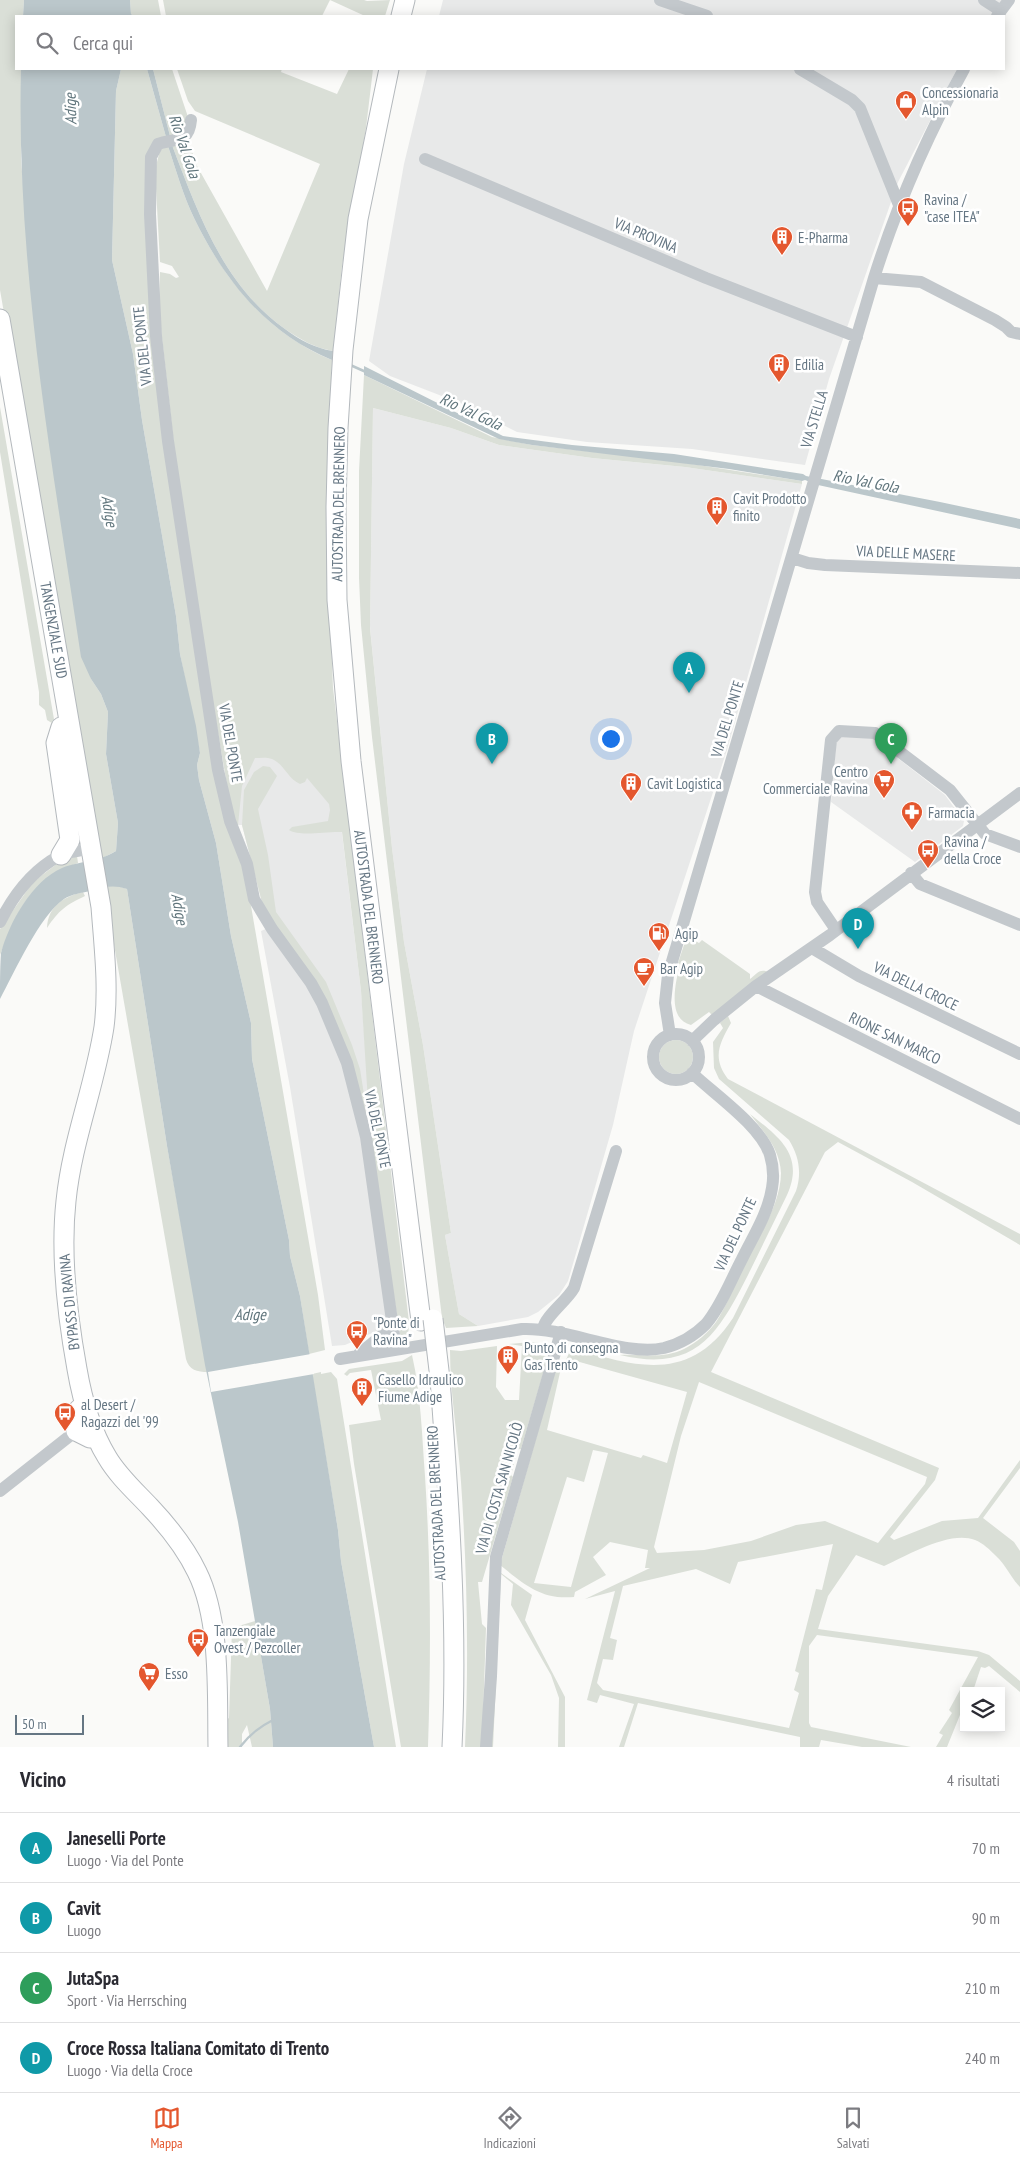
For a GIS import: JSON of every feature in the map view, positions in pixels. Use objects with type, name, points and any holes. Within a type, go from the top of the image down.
[{"type":"highway","points":[[401,15],[405,0]]},
{"type":"highway","points":[[413,15],[417,0]]},
{"type":"highway","name":"AUTOSTRADA DEL BRENNERO","points":[[389,70],[358,219],[336,507],[337,600],[343,674],[376,963],[427,1320],[452,1533],[455,1679],[452,1747]]},
{"type":"highway","name":"AUTOSTRADA DEL BRENNERO","points":[[349,353],[368,234],[400,70]]},
{"type":"highway","name":"TANGENZIALE SUD","points":[[0,319],[86,853]]},
{"type":"highway","name":"TANGENZIALE SUD","points":[[0,378],[61,727],[94,894],[101,943]]},
{"type":"highway","points":[[61,727],[56,743],[70,840],[61,855]]},
{"type":"highway","name":"BYPASS DI RAVINA","points":[[101,943],[97,1023],[85,1090],[66,1159],[60,1198],[59,1280],[71,1373],[80,1409],[83,1434],[102,1461],[167,1539],[186,1565],[210,1627]]},
{"type":"highway","name":"BYPASS DI RAVINA","points":[[101,943],[104,1024],[91,1091],[70,1165],[66,1203],[64,1247],[72,1340],[84,1400],[107,1457],[130,1486],[152,1509],[191,1561],[203,1586],[210,1627]]},
{"type":"highway","name":"AUTOSTRADA DEL BRENNERO","points":[[434,1380],[440,1525],[443,1681],[440,1747]]},
{"type":"highway","points":[[210,1627],[210,1747]]},
{"type":"highway","points":[[210,1627],[218,1747]]},
{"type":"street","points":[[660,0],[704,15]]},
{"type":"street","points":[[984,0],[999,13],[1009,0]]},
{"type":"street","points":[[802,70],[852,100],[860,108],[899,205]]},
{"type":"street","name":"VIA STELLA","points":[[792,558],[813,480],[874,278],[899,205],[928,136],[963,70]]},
{"type":"street","name":"VIA DEL PONTE","points":[[191,120],[189,130],[185,136],[161,143],[154,149],[150,162],[150,224],[156,336],[168,441],[218,770],[230,822],[247,864],[254,899],[272,929],[311,983],[322,1003],[346,1063],[366,1137],[396,1349]]},
{"type":"street","name":"VIA PROVINA","points":[[426,159],[706,278],[857,337]]},
{"type":"street","points":[[874,278],[920,282],[1006,326],[1011,332],[1020,334]]},
{"type":"street","name":"VIA DEL PONTE","points":[[670,1034],[664,1002],[668,974],[792,558]]},
{"type":"street","name":"VIA DELLE MASERE","points":[[792,558],[808,563],[825,565],[1020,574]]},
{"type":"street","points":[[836,930],[817,902],[815,892],[831,740],[835,733],[843,730],[875,733],[950,790],[977,826],[993,838],[1020,847]]},
{"type":"street","points":[[692,1041],[714,1020],[756,986],[812,948],[1020,793]]},
{"type":"street","points":[[0,922],[10,903],[28,881],[44,866],[61,855],[86,853]]},
{"type":"street","points":[[911,873],[920,884],[1020,925]]},
{"type":"street","name":"VIA DELLA CROCE","points":[[812,948],[859,976],[1020,1054]]},
{"type":"street","name":"RIONE SAN MARCO","points":[[756,986],[1020,1119]]},
{"type":"street","points":[[670,1034],[685,1036],[692,1041],[699,1056],[692,1073],[685,1078],[674,1080],[664,1077],[657,1070],[653,1057],[655,1047],[661,1039],[670,1034]]},
{"type":"street","name":"VIA DEL PONTE","points":[[340,1358],[504,1331],[543,1329],[641,1349],[662,1348],[682,1342],[698,1331],[706,1323],[723,1297],[770,1199],[774,1175],[769,1153],[763,1141],[752,1127],[692,1073]]},
{"type":"street","points":[[543,1329],[544,1322],[565,1302],[574,1288],[616,1151]]},
{"type":"street","name":"VIA DEL PONTE","points":[[358,1355],[386,1332],[392,1320]]},
{"type":"street","name":"VIA DI COSTA SAN NICOLÒ","points":[[486,1747],[496,1557],[561,1332]]},
{"type":"street","points":[[0,1491],[83,1434]]},
{"type":"shaded area","points":[[0,0],[24,0],[23,15],[15,15],[15,70],[21,70],[21,159],[30,273],[91,679],[101,694],[108,712],[106,754],[118,823],[116,851],[99,860],[0,290]]},
{"type":"shaded area","points":[[130,0],[158,0],[161,15],[131,14]]},
{"type":"shaded area","points":[[163,0],[330,0],[322,15],[166,15]]},
{"type":"shaded area","points":[[330,0],[390,0],[385,15],[363,15]]},
{"type":"shaded area","points":[[443,0],[1002,0],[992,15],[439,15]]},
{"type":"shaded area","points":[[121,70],[147,70],[166,137],[154,142],[149,252],[212,754],[245,871],[318,1295],[325,1350],[309,1354],[300,1296],[290,1256],[289,1240],[252,1059],[251,1023],[231,936],[216,843],[199,780],[197,765],[200,753],[180,654],[176,616],[142,420],[133,354],[112,260],[116,91]]},
{"type":"shaded area","points":[[153,70],[172,70],[188,117],[184,131],[170,136]]},
{"type":"shaded area","points":[[177,70],[282,70],[281,72],[337,94],[349,70],[373,70],[366,128],[342,266],[333,351],[302,340],[285,329],[263,311],[245,291],[215,246],[203,222],[172,145],[180,144],[182,150],[193,153],[192,157],[267,291],[320,164],[195,111],[188,101]]},
{"type":"shaded area","points":[[427,70],[956,70],[898,182],[829,379],[805,465],[692,449],[587,442],[517,432],[460,403],[390,376],[369,361],[404,164]]},
{"type":"shaded area","points":[[168,146],[194,218],[219,263],[234,283],[268,320],[288,336],[332,360],[326,515],[333,688],[409,1322],[408,1339],[400,1335],[371,1149],[361,991],[342,832],[300,833],[289,830],[292,827],[328,821],[329,804],[307,778],[305,782],[300,784],[296,782],[280,764],[270,758],[255,758],[242,786],[238,825],[235,831],[185,543],[159,311],[160,272],[170,274],[176,278],[179,277],[172,266],[160,262],[155,170],[160,150]]},
{"type":"shaded area","points":[[364,375],[492,437],[532,445],[666,460],[802,481],[802,484],[685,467],[592,458],[499,445],[451,428],[373,408],[370,628],[392,848],[404,942],[423,1045],[451,1233],[445,1235],[459,1314],[478,1326],[446,1328],[442,1318],[372,737],[361,625],[359,578],[359,471]]},
{"type":"shaded area","points":[[0,407],[55,725],[47,720],[45,710],[39,705],[39,692],[0,452]]},
{"type":"shaded area","points":[[373,408],[451,428],[499,445],[592,458],[685,467],[802,484],[727,750],[634,1031],[613,1125],[568,1281],[559,1295],[538,1312],[528,1317],[478,1326],[459,1314],[445,1235],[451,1233],[423,1045],[404,942],[392,848],[370,627]]},
{"type":"shaded area","points":[[264,534],[341,825],[361,991],[370,1111],[362,1112],[347,1057],[264,910],[242,825],[232,825]]},
{"type":"shaded area","points":[[840,736],[872,738],[945,795],[964,821],[963,826],[915,862],[831,802],[836,744]]},
{"type":"shaded area","points":[[263,766],[270,767],[277,776],[258,809],[268,855],[276,912],[326,982],[352,1045],[360,1069],[367,1133],[347,1057],[264,910],[242,825],[244,790],[254,772]]},
{"type":"shaded area","points":[[77,856],[78,863],[48,878],[28,898],[13,924],[0,955],[0,929],[33,882],[58,863]]},
{"type":"shaded area","points":[[115,885],[127,889],[167,1146],[208,1372],[194,1370],[189,1366],[186,1359],[104,887]]},
{"type":"shaded area","points":[[83,892],[85,896],[63,909],[47,928],[50,914],[58,904],[69,897]]},
{"type":"shaded area","points":[[268,928],[310,984],[338,1049],[364,1147],[387,1321],[379,1330],[345,1345],[332,1346],[290,1087],[261,931]]},
{"type":"shaded area","points":[[687,936],[699,943],[702,940],[750,974],[750,979],[760,971],[768,972],[712,1015],[709,1012],[691,1025],[683,1021],[675,1008],[675,989],[680,964],[678,963]]},
{"type":"shaded area","points":[[728,1016],[731,1023],[723,1038],[719,1058],[728,1079],[1020,1234],[1020,1245],[912,1182],[838,1142],[825,1152],[711,1372],[939,1468],[935,1480],[890,1537],[894,1540],[942,1521],[978,1518],[1020,1460],[1020,1468],[983,1518],[1014,1542],[1020,1551],[1020,1587],[1003,1563],[989,1549],[978,1541],[965,1538],[954,1538],[929,1545],[884,1566],[856,1555],[828,1596],[818,1629],[978,1651],[989,1655],[1020,1681],[1020,1692],[989,1666],[981,1667],[974,1687],[962,1687],[978,1657],[817,1635],[809,1646],[809,1723],[811,1727],[911,1747],[862,1747],[821,1740],[819,1747],[800,1747],[800,1737],[638,1703],[624,1747],[619,1747],[634,1704],[600,1695],[597,1703],[587,1700],[615,1591],[585,1599],[650,1568],[645,1568],[648,1550],[610,1542],[593,1557],[606,1575],[575,1592],[574,1597],[552,1596],[542,1593],[525,1584],[500,1565],[558,1361],[565,1362],[570,1351],[577,1349],[621,1361],[662,1365],[681,1361],[699,1353],[717,1338],[733,1318],[796,1191],[799,1165],[789,1140],[719,1079],[714,1068],[713,1042],[723,1028],[720,1023]],"holes":[[[576,1361],[687,1392],[667,1463],[643,1455],[641,1458],[547,1430],[561,1368],[573,1371]],[[699,1382],[927,1477],[925,1484],[878,1543],[825,1521],[796,1525],[751,1541],[704,1550],[657,1553],[654,1547],[681,1436]],[[593,1450],[608,1453],[571,1587],[534,1583],[567,1477],[584,1482]],[[833,1544],[822,1590],[816,1589],[795,1671],[799,1673],[794,1690],[799,1693],[789,1728],[603,1690],[597,1683],[603,1659],[613,1660],[617,1640],[610,1638],[623,1586],[696,1569],[730,1584],[738,1562]]]},
{"type":"shaded area","points":[[676,1040],[683,1041],[688,1045],[692,1050],[692,1064],[688,1069],[683,1073],[676,1074],[669,1073],[664,1069],[660,1064],[659,1057],[660,1050],[664,1045],[669,1041]]},
{"type":"shaded area","points":[[750,1114],[779,1139],[791,1158],[793,1169],[792,1181],[787,1195],[737,1296],[714,1331],[701,1344],[686,1353],[668,1358],[646,1359],[620,1355],[661,1355],[684,1349],[709,1330],[723,1310],[772,1211],[780,1185],[781,1173],[778,1156],[761,1127]]},
{"type":"shaded area","points":[[540,1343],[541,1355],[548,1357],[521,1449],[509,1450],[509,1455],[516,1456],[511,1475],[513,1477],[482,1582],[478,1582],[482,1624],[486,1628],[482,1747],[465,1747],[467,1615],[465,1548],[450,1350],[461,1351],[497,1346],[496,1387],[505,1400],[519,1400],[522,1346],[509,1344]]},
{"type":"shaded area","points":[[412,1355],[421,1415],[428,1544],[430,1646],[428,1747],[401,1747],[354,1464],[349,1425],[381,1420],[371,1370],[350,1373],[347,1376],[344,1374],[349,1369],[402,1361]]},
{"type":"shaded area","points":[[321,1372],[321,1374],[331,1372],[337,1379],[396,1747],[374,1747],[341,1561],[338,1530],[312,1374]]},
{"type":"shaded area","points":[[501,1573],[532,1595],[525,1620],[565,1697],[565,1747],[558,1747],[559,1698],[551,1675],[511,1605],[513,1584],[501,1574],[493,1747],[490,1747]]},
{"type":"shaded area","points":[[255,1621],[270,1709],[273,1747],[252,1747],[247,1725],[242,1734],[242,1747],[221,1747],[221,1724],[229,1718],[232,1628]]},
{"type":"shaded area","points":[[960,1690],[960,1715],[947,1747],[936,1747],[943,1735],[939,1733],[952,1713],[949,1710]]},
{"type":"water","points":[[24,0],[130,0],[132,15],[23,15]]},
{"type":"water","name":"Adige","points":[[21,70],[121,70],[116,91],[112,260],[133,354],[142,420],[176,616],[180,654],[196,726],[200,753],[197,765],[199,780],[216,843],[231,936],[251,1023],[252,1059],[289,1240],[290,1256],[300,1296],[338,1530],[341,1561],[374,1747],[273,1747],[270,1709],[238,1522],[205,1365],[167,1146],[127,889],[109,887],[64,899],[46,918],[28,945],[0,999],[1,953],[10,929],[23,904],[51,874],[62,868],[96,860],[116,851],[118,823],[106,754],[108,712],[101,694],[91,679],[81,657],[48,437],[30,290],[24,217]]},
{"type":"water","points":[[147,70],[153,70],[170,136],[166,137]]},
{"type":"water","points":[[172,145],[203,222],[215,246],[245,291],[263,311],[285,329],[313,346],[333,351],[332,360],[287,336],[268,320],[250,302],[219,263],[190,209],[168,146]]},
{"type":"water","points":[[364,366],[503,436],[572,445],[674,454],[803,474],[1020,519],[1020,529],[818,485],[805,480],[532,445],[499,439],[364,375]]},
{"type":"pier","points":[[311,1354],[314,1374],[211,1392],[208,1372]]},
{"type":"waterway","name":"Rio Val Gola","points":[[348,364],[366,372]]},
{"type":"waterway","points":[[240,1747],[255,1731],[273,1720]]},
{"type":"place","name":"Concessionaria Alpin","points":[[906,120]]},
{"type":"place","name":"Ravina / \"case ITEA\"","points":[[908,227]]},
{"type":"place","name":"E-Pharma","points":[[782,256]]},
{"type":"place","name":"Edilia","points":[[779,383]]},
{"type":"place","name":"Cavit Prodotto finito","points":[[717,526]]},
{"type":"place","name":"Janeselli Porte","points":[[689,693]]},
{"type":"place","name":"Cavit","points":[[492,764]]},
{"type":"place","name":"JutaSpa","points":[[891,764]]},
{"type":"place","name":"Centro Commerciale Ravina","points":[[884,799]]},
{"type":"place","name":"Cavit Logistica","points":[[631,802]]},
{"type":"place","name":"Farmacia","points":[[912,831]]},
{"type":"place","name":"Ravina / della Croce","points":[[928,869]]},
{"type":"place","name":"Croce Rossa Italiana Comitato di Trento","points":[[858,949]]},
{"type":"place","name":"Agip","points":[[659,952]]},
{"type":"place","name":"Bar Agip","points":[[644,987]]},
{"type":"place","name":"\"Ponte di Ravina\"","points":[[357,1350]]},
{"type":"place","name":"Punto di consegna Gas Trento","points":[[508,1375]]},
{"type":"place","name":"Casello Idraulico Fiume Adige","points":[[362,1407]]},
{"type":"place","name":"al Desert / Ragazzi del '99","points":[[65,1432]]},
{"type":"place","name":"Tanzengiale Ovest / Pezcoller","points":[[198,1658]]},
{"type":"place","name":"Esso","points":[[149,1692]]}]
